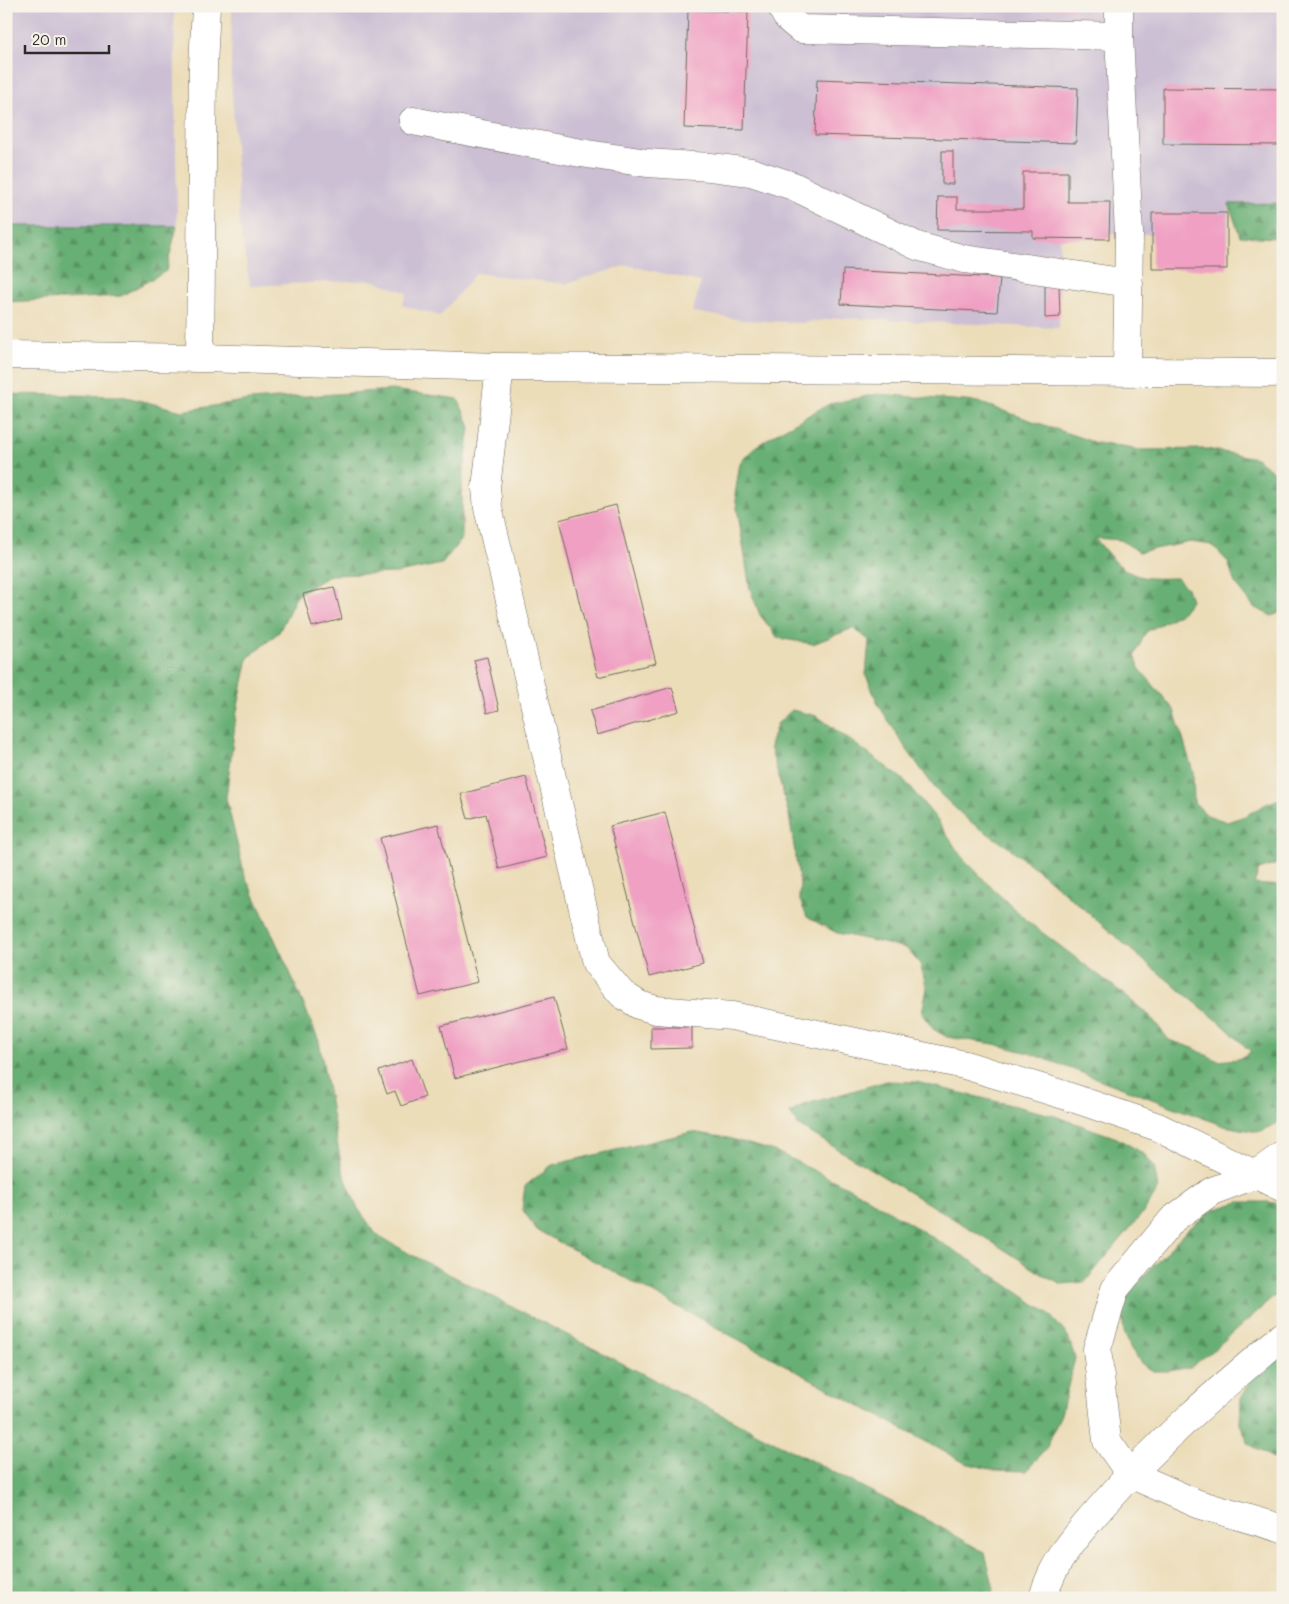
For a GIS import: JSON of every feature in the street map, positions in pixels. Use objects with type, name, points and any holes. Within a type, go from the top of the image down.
[{"type":"street","points":[[200,358],[203,66],[206,6]]},
{"type":"street","points":[[782,6],[792,22],[802,29],[1119,36]]},
{"type":"street","points":[[1119,6],[1129,234],[1127,371]]},
{"type":"street","points":[[413,121],[638,162],[751,172],[793,186],[917,246],[940,254],[973,261],[1129,283]]},
{"type":"street","points":[[6,355],[200,358],[500,367],[1283,373]]},
{"type":"street","points":[[500,367],[486,488],[488,508],[596,963],[622,994],[639,1005],[656,1010],[732,1016],[965,1064],[1158,1127],[1283,1188]]},
{"type":"street","points":[[1283,1155],[1255,1176],[1212,1191],[1173,1219],[1115,1289],[1097,1349],[1107,1441],[1130,1474],[1198,1504],[1283,1529]]},
{"type":"street","points":[[1043,1598],[1045,1588],[1071,1541],[1130,1474],[1210,1397],[1283,1336]]},
{"type":"shaded area","points":[[6,6],[174,6],[177,226],[6,226]]},
{"type":"shaded area","points":[[232,6],[1283,6],[1283,203],[1229,204],[1227,269],[1152,269],[1152,234],[1110,233],[1109,239],[1060,239],[1059,328],[838,318],[803,323],[743,320],[692,312],[701,282],[627,265],[565,284],[476,273],[440,316],[402,305],[407,293],[372,280],[250,286],[239,220],[231,75]]},
{"type":"green space","points":[[1283,203],[1283,240],[1278,238],[1240,236],[1229,204]]},
{"type":"green space","points":[[6,226],[177,226],[166,271],[121,296],[6,302]]},
{"type":"green space","points":[[392,390],[458,399],[470,427],[462,485],[462,538],[442,564],[398,573],[330,575],[297,595],[279,632],[248,658],[236,716],[226,798],[245,876],[289,970],[319,1041],[342,1169],[357,1207],[376,1234],[410,1254],[944,1529],[985,1553],[994,1589],[991,1598],[6,1598],[6,394],[122,396],[182,411],[250,400]]},
{"type":"green space","points":[[877,394],[978,402],[1096,443],[1140,450],[1206,449],[1256,458],[1283,479],[1283,611],[1272,616],[1255,608],[1235,583],[1228,562],[1212,545],[1191,542],[1139,552],[1121,540],[1095,538],[1112,558],[1127,571],[1143,577],[1177,578],[1187,588],[1191,600],[1181,613],[1146,632],[1135,655],[1139,668],[1174,710],[1193,772],[1194,802],[1207,815],[1227,822],[1245,816],[1268,803],[1283,798],[1283,862],[1259,870],[1254,884],[1283,886],[1283,1119],[1276,1124],[1258,1132],[1224,1126],[1029,1053],[994,1044],[947,1037],[933,1029],[922,1013],[927,988],[920,964],[906,948],[837,933],[807,917],[799,898],[800,884],[789,815],[770,746],[777,724],[792,710],[817,716],[904,780],[935,817],[961,856],[993,889],[1027,921],[1150,1016],[1169,1040],[1193,1048],[1218,1061],[1238,1059],[1251,1052],[1223,1025],[1143,960],[1044,875],[1011,849],[969,821],[937,791],[905,747],[878,704],[866,675],[869,640],[853,628],[813,644],[778,638],[760,615],[750,589],[735,495],[740,463],[755,447],[829,404]]},
{"type":"green space","points":[[887,1081],[916,1082],[1052,1115],[1117,1138],[1144,1154],[1154,1166],[1158,1189],[1146,1209],[1085,1282],[1062,1284],[1042,1274],[799,1126],[790,1113],[803,1105]]},
{"type":"green space","points":[[692,1132],[728,1138],[777,1152],[861,1194],[978,1265],[1048,1313],[1068,1336],[1075,1358],[1061,1414],[1046,1449],[1026,1471],[994,1470],[965,1463],[537,1230],[522,1209],[525,1186],[552,1165]]},
{"type":"green space","points":[[1239,1202],[1283,1204],[1283,1289],[1191,1367],[1169,1371],[1153,1371],[1142,1364],[1131,1349],[1124,1332],[1122,1313],[1128,1293],[1186,1231],[1213,1210]]},
{"type":"green space","points":[[1283,1348],[1283,1464],[1249,1444],[1240,1424],[1241,1399],[1257,1369]]},
{"type":"building","points":[[1034,6],[1075,6],[1075,9],[1034,8]]},
{"type":"building","points":[[688,10],[748,12],[744,130],[684,128]]},
{"type":"building","points":[[817,79],[1078,88],[1076,143],[815,135]]},
{"type":"building","points":[[1163,88],[1283,89],[1283,145],[1163,144]]},
{"type":"building","points":[[942,151],[953,151],[953,184],[942,184]]},
{"type":"building","points":[[1023,172],[1068,172],[1068,202],[1110,202],[1109,239],[1033,238],[1033,231],[937,230],[938,197],[957,197],[957,209],[1023,209]]},
{"type":"building","points":[[1152,213],[1227,213],[1227,269],[1152,269]]},
{"type":"building","points":[[843,270],[1000,278],[997,312],[841,304]]},
{"type":"building","points":[[1045,284],[1059,284],[1060,317],[1045,318]]},
{"type":"building","points":[[616,505],[656,663],[598,677],[559,520]]},
{"type":"building","points":[[334,587],[342,619],[312,627],[303,594]]},
{"type":"building","points":[[487,657],[499,710],[487,713],[474,660]]},
{"type":"building","points":[[672,687],[679,711],[597,735],[590,711]]},
{"type":"building","points":[[526,777],[547,857],[499,869],[486,814],[468,819],[461,794]]},
{"type":"building","points":[[665,812],[703,963],[649,977],[610,826]]},
{"type":"building","points":[[438,824],[478,982],[420,996],[380,838]]},
{"type":"building","points":[[554,997],[568,1049],[455,1078],[441,1026]]},
{"type":"building","points":[[651,1027],[692,1027],[692,1048],[651,1049]]},
{"type":"building","points":[[412,1059],[425,1097],[401,1106],[395,1091],[387,1094],[379,1071]]}]
